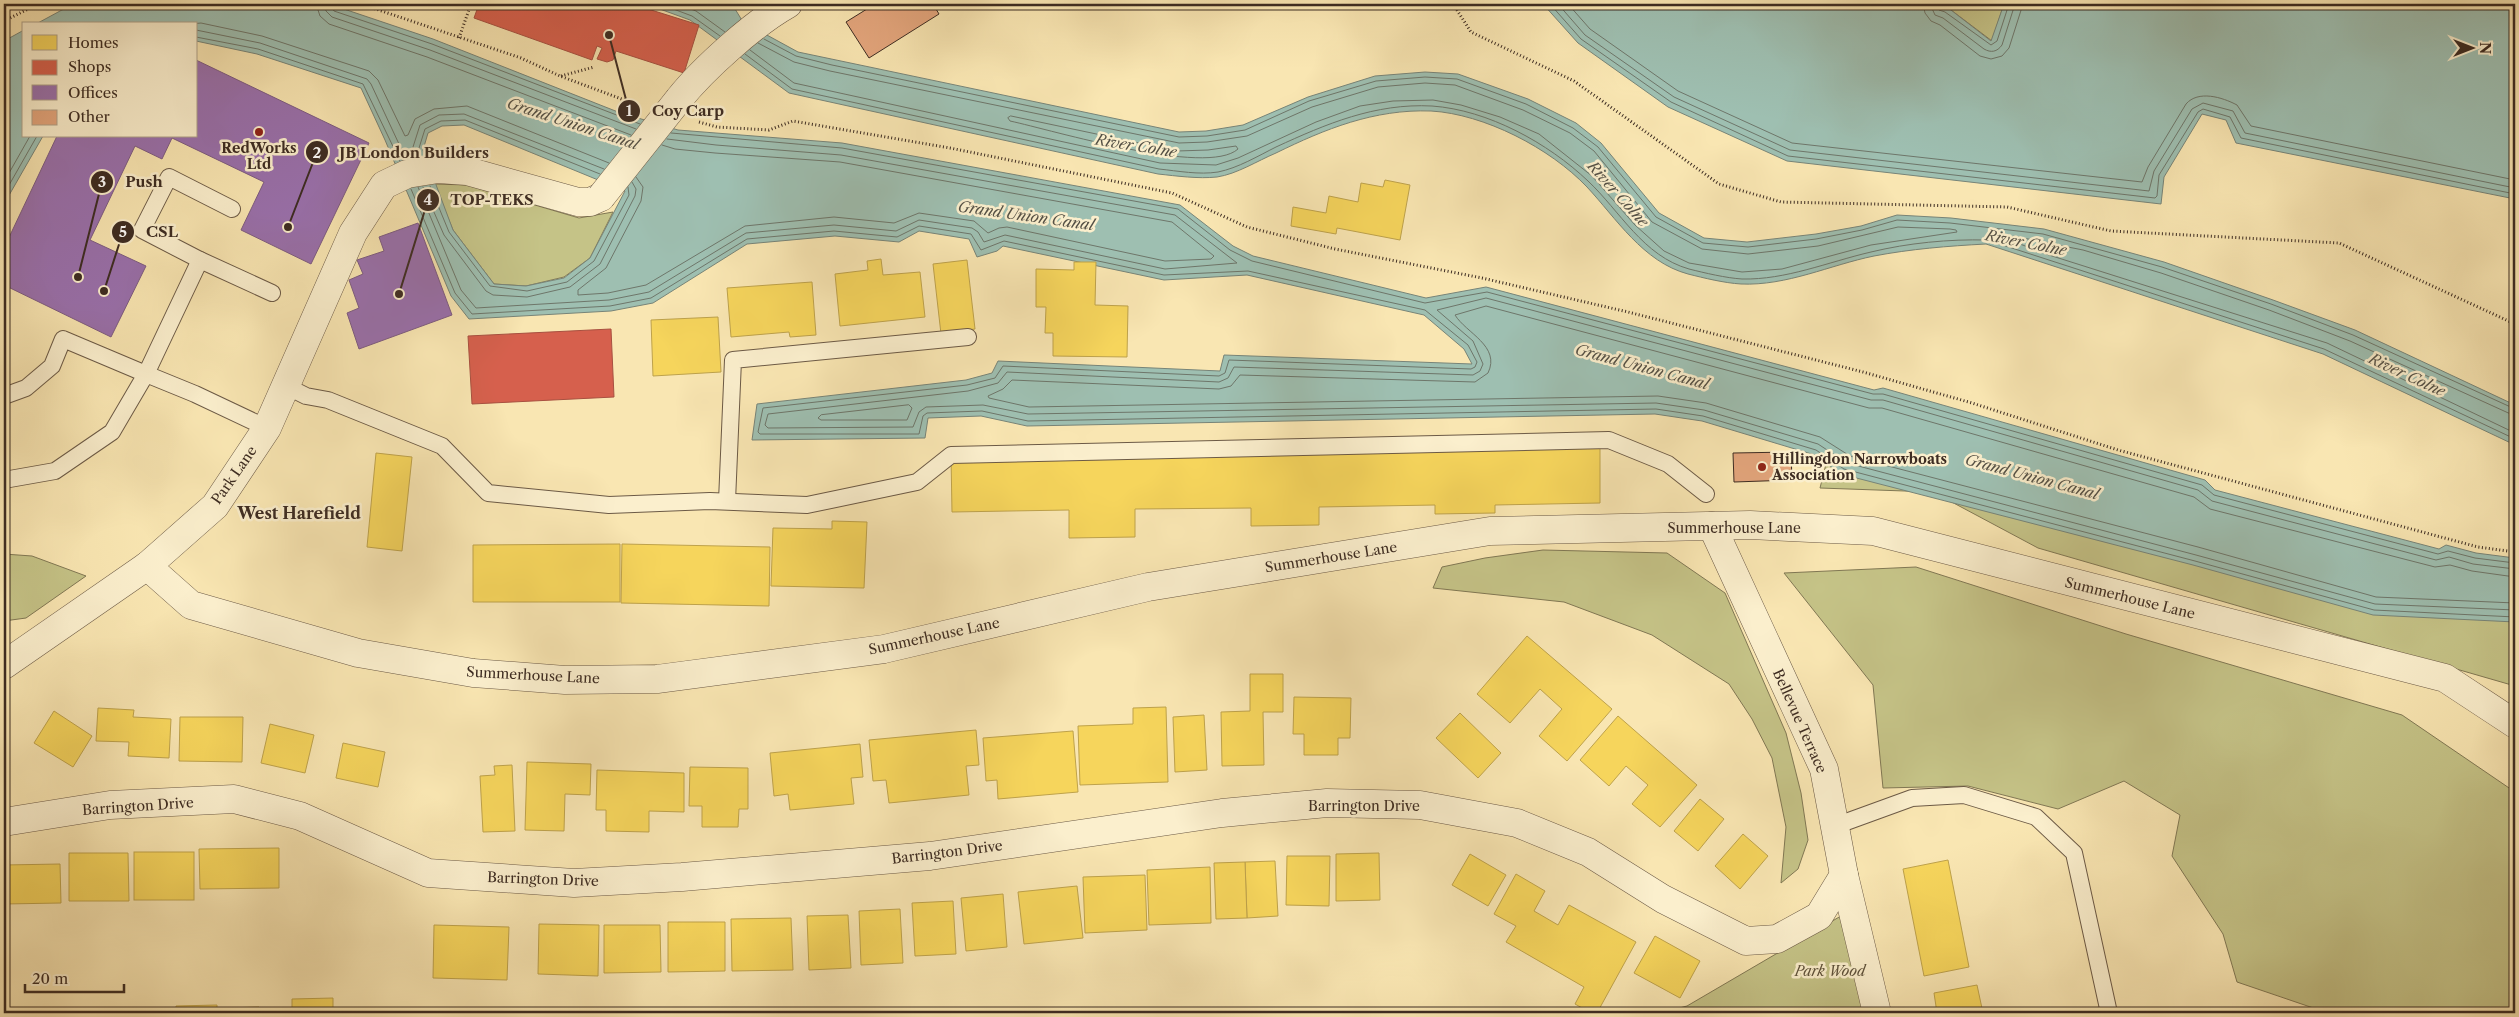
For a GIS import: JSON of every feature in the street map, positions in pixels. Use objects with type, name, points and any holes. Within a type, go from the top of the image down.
[{"type":"street","points":[[685,110],[690,84],[760,22],[788,4]]},
{"type":"street","name":"Park Lane","points":[[4,664],[147,566],[215,506],[266,428],[353,233],[384,185],[399,177],[432,170],[467,171],[578,202],[590,202],[601,197],[685,110]]},
{"type":"street","name":"Summerhouse Lane","points":[[147,566],[191,605],[358,653],[473,674],[565,680],[657,679],[884,649],[1148,587],[1490,531],[1750,525],[1873,531],[2445,678],[2515,724]]},
{"type":"street","name":"Bellevue Terrace","points":[[1712,526],[1824,770],[1844,875],[1877,1013]]},
{"type":"street","name":"Barrington Drive","points":[[4,822],[110,805],[234,799],[300,816],[428,873],[574,883],[682,878],[930,856],[1222,813],[1327,803],[1420,805],[1518,823],[1588,852],[1663,900],[1746,941],[1777,939],[1819,916],[1844,875]]},
{"type":"lane","points":[[232,209],[169,177],[142,230],[200,260],[272,293]]},
{"type":"lane","points":[[4,480],[55,471],[112,432],[146,374],[200,260]]},
{"type":"lane","points":[[727,502],[733,360],[968,337]]},
{"type":"lane","points":[[4,396],[26,388],[52,366],[63,339],[195,394],[266,428]]},
{"type":"lane","points":[[286,386],[306,396],[328,400],[442,446],[488,493],[609,505],[727,502],[807,504],[917,482],[951,455],[1609,440],[1668,464],[1706,494]]},
{"type":"lane","points":[[1835,826],[1912,798],[1964,794],[2036,817],[2074,853],[2109,1013]]},
{"type":"path","points":[[4,21],[38,4]]},
{"type":"path","points":[[361,4],[521,58],[560,76],[637,105]]},
{"type":"path","points":[[459,38],[471,4]]},
{"type":"path","points":[[1453,4],[1470,32],[1574,81],[1719,184],[1780,202],[2006,207],[2111,231],[2339,243],[2515,324]]},
{"type":"path","points":[[560,76],[594,67]]},
{"type":"path","points":[[685,110],[717,127],[769,130],[792,121],[950,148],[1172,192],[1247,227],[1335,249],[1482,278],[1637,314],[1863,372],[1972,403],[2118,450],[2478,546],[2515,552]]},
{"type":"green space","points":[[1922,4],[2004,4],[1992,41],[1947,7]]},
{"type":"green space","points":[[434,184],[467,185],[579,218],[613,212],[590,258],[564,277],[526,286],[494,284],[453,230]]},
{"type":"green space","points":[[1964,451],[2515,604],[2515,686],[2038,548],[1933,492],[1820,488],[1826,464]]},
{"type":"green space","points":[[1543,550],[1667,553],[1725,593],[1786,733],[1801,793],[1808,840],[1798,869],[1781,883],[1786,827],[1772,758],[1752,719],[1729,684],[1652,635],[1564,602],[1433,588],[1442,567],[1485,558]]},
{"type":"green space","points":[[4,554],[32,556],[86,576],[26,618],[4,621]]},
{"type":"green space","points":[[1916,567],[2126,634],[2402,715],[2515,792],[2515,1013],[2328,1013],[2237,982],[2223,934],[2172,856],[2180,815],[2124,781],[2058,809],[1968,786],[1883,788],[1873,685],[1784,573]]},
{"type":"green space","name":"Park Wood","points":[[1858,906],[1886,1013],[1660,1013],[1687,1006]]},
{"type":"water","name":"Grand Union Canal","points":[[73,4],[329,4],[433,39],[618,112],[678,130],[842,143],[1180,205],[1233,246],[1253,256],[1426,298],[1486,287],[1874,390],[1883,388],[2205,480],[2215,490],[2439,549],[2446,545],[2476,553],[2515,558],[2515,622],[2373,615],[2193,565],[1841,474],[1815,455],[1702,421],[1655,414],[1027,426],[981,416],[928,418],[925,438],[752,440],[757,404],[966,380],[992,373],[998,361],[1220,371],[1224,355],[1472,364],[1464,349],[1424,315],[1247,275],[1164,280],[1003,246],[997,251],[977,257],[969,239],[919,231],[899,242],[835,236],[747,244],[653,303],[611,311],[469,319],[451,296],[361,88],[257,54],[198,41],[198,22],[40,22]],"holes":[[[464,125],[625,191],[590,258],[564,278],[526,286],[494,284],[453,230],[423,150],[428,133],[442,126]]]},
{"type":"water","name":"River Colne","points":[[646,4],[732,4],[743,22],[798,52],[1179,132],[1206,131],[1243,125],[1308,97],[1375,76],[1425,72],[1458,74],[1528,99],[1576,123],[1601,143],[1659,213],[1704,238],[1747,242],[1816,234],[1861,226],[1897,215],[1951,218],[2044,229],[2164,262],[2355,330],[2515,405],[2515,445],[2323,354],[1986,244],[1930,248],[1874,256],[1792,278],[1758,284],[1728,283],[1688,274],[1657,260],[1644,249],[1587,187],[1554,159],[1515,136],[1473,119],[1431,111],[1390,113],[1350,122],[1313,136],[1239,170],[1217,177],[1158,174],[789,93],[690,20]]},
{"type":"water","points":[[1543,4],[1922,4],[1947,7],[1991,41],[2004,4],[2515,4],[2515,199],[2236,143],[2226,120],[2202,114],[2164,177],[2161,204],[1787,161],[1668,107],[1578,43]]},
{"type":"water","points":[[22,31],[22,138],[42,138],[4,204],[4,41]]},
{"type":"building: Homes","points":[[1385,180],[1410,185],[1400,240],[1337,228],[1336,234],[1291,226],[1293,207],[1326,213],[1329,196],[1358,202],[1361,183],[1383,187]]},
{"type":"building: Homes","points":[[881,259],[883,275],[920,272],[925,317],[840,326],[835,274],[868,270],[867,261]]},
{"type":"building: Homes","points":[[967,260],[975,329],[941,334],[933,264]]},
{"type":"building: Homes","points":[[1074,262],[1096,262],[1095,305],[1128,306],[1127,357],[1053,356],[1053,333],[1045,333],[1046,307],[1036,307],[1036,269],[1074,270]]},
{"type":"building: Homes","points":[[812,282],[816,335],[790,337],[789,332],[731,337],[727,288]]},
{"type":"building: Homes","points":[[718,317],[721,372],[653,376],[651,320]]},
{"type":"building: Homes","points":[[1600,446],[1600,503],[1495,505],[1495,513],[1435,514],[1435,505],[1319,507],[1319,525],[1251,526],[1251,508],[1135,509],[1135,537],[1069,538],[1069,510],[952,512],[951,455]]},
{"type":"building: Homes","points":[[376,453],[412,457],[402,551],[367,547]]},
{"type":"building: Homes","points":[[832,521],[867,522],[864,588],[771,586],[773,528],[832,529]]},
{"type":"building: Homes","points":[[620,544],[620,602],[473,602],[473,545]]},
{"type":"building: Homes","points":[[622,544],[770,547],[769,606],[621,603]]},
{"type":"building: Homes","points":[[1527,636],[1612,709],[1567,761],[1539,736],[1562,709],[1540,689],[1510,723],[1477,694]]},
{"type":"building: Homes","points":[[1250,674],[1283,674],[1283,712],[1263,712],[1264,765],[1222,766],[1221,712],[1250,711]]},
{"type":"building: Homes","points":[[1294,697],[1351,698],[1350,738],[1338,738],[1338,755],[1304,755],[1304,734],[1293,734]]},
{"type":"building: Homes","points":[[1166,707],[1168,782],[1080,785],[1078,726],[1133,724],[1133,708]]},
{"type":"building: Homes","points":[[98,708],[134,710],[133,717],[171,719],[169,758],[128,756],[129,742],[96,741]]},
{"type":"building: Homes","points":[[54,711],[92,736],[73,767],[34,743]]},
{"type":"building: Homes","points":[[1460,713],[1501,753],[1478,778],[1436,738]]},
{"type":"building: Homes","points":[[1204,715],[1207,770],[1175,772],[1173,717]]},
{"type":"building: Homes","points":[[1618,716],[1697,785],[1660,827],[1632,804],[1648,785],[1626,766],[1609,786],[1580,760]]},
{"type":"building: Homes","points":[[180,717],[243,717],[242,762],[179,761]]},
{"type":"building: Homes","points":[[270,724],[314,735],[305,773],[261,763]]},
{"type":"building: Homes","points":[[976,730],[979,765],[966,766],[969,795],[889,803],[886,780],[873,781],[869,740]]},
{"type":"building: Homes","points":[[1073,731],[1078,792],[998,799],[997,780],[986,781],[983,738]]},
{"type":"building: Homes","points":[[343,743],[385,752],[378,787],[336,778]]},
{"type":"building: Homes","points":[[860,744],[863,777],[851,778],[854,804],[790,810],[788,794],[774,796],[770,753]]},
{"type":"building: Homes","points":[[527,762],[591,764],[590,795],[565,794],[564,831],[525,830]]},
{"type":"building: Homes","points":[[512,765],[515,831],[483,832],[480,776],[495,775],[494,766]]},
{"type":"building: Homes","points":[[690,767],[748,768],[748,809],[739,809],[738,827],[702,827],[702,806],[689,806]]},
{"type":"building: Homes","points":[[597,770],[684,773],[684,812],[649,811],[649,832],[606,831],[606,810],[596,810]]},
{"type":"building: Homes","points":[[1700,799],[1724,819],[1698,851],[1674,831]]},
{"type":"building: Homes","points":[[1743,834],[1768,856],[1740,889],[1715,866]]},
{"type":"building: Homes","points":[[279,848],[279,888],[200,889],[199,849]]},
{"type":"building: Homes","points":[[134,852],[194,852],[194,900],[134,900]]},
{"type":"building: Homes","points":[[69,853],[128,853],[129,901],[69,901]]},
{"type":"building: Homes","points":[[1379,853],[1380,900],[1336,901],[1336,854]]},
{"type":"building: Homes","points":[[1470,854],[1506,875],[1488,906],[1452,885]]},
{"type":"building: Homes","points":[[1287,856],[1330,856],[1329,906],[1286,905]]},
{"type":"building: Homes","points":[[1948,860],[1969,967],[1924,976],[1903,869]]},
{"type":"building: Homes","points":[[1275,861],[1278,916],[1247,918],[1245,862]]},
{"type":"building: Homes","points":[[1245,862],[1247,918],[1216,919],[1214,863]]},
{"type":"building: Homes","points":[[60,864],[61,903],[4,904],[4,865]]},
{"type":"building: Homes","points":[[1210,867],[1211,923],[1149,925],[1147,870]]},
{"type":"building: Homes","points":[[1516,874],[1545,891],[1534,911],[1558,925],[1569,905],[1636,942],[1597,1013],[1591,1013],[1575,1004],[1584,987],[1506,942],[1516,926],[1494,914]]},
{"type":"building: Homes","points":[[1145,875],[1147,930],[1085,933],[1083,877]]},
{"type":"building: Homes","points":[[1077,886],[1083,938],[1024,944],[1018,892]]},
{"type":"building: Homes","points":[[1003,894],[1007,947],[966,951],[961,898]]},
{"type":"building: Homes","points":[[953,901],[956,954],[915,956],[912,903]]},
{"type":"building: Homes","points":[[900,909],[903,963],[861,965],[859,911]]},
{"type":"building: Homes","points":[[848,915],[851,968],[809,970],[807,916]]},
{"type":"building: Homes","points":[[791,918],[793,970],[732,971],[731,919]]},
{"type":"building: Homes","points":[[668,922],[725,922],[725,971],[668,972]]},
{"type":"building: Homes","points":[[539,924],[599,925],[598,976],[538,974]]},
{"type":"building: Homes","points":[[434,925],[509,927],[507,980],[433,978]]},
{"type":"building: Homes","points":[[604,925],[660,925],[661,972],[604,973]]},
{"type":"building: Homes","points":[[1655,936],[1700,961],[1680,998],[1634,973]]},
{"type":"building: Homes","points":[[1977,985],[1983,1013],[1937,1013],[1934,993]]},
{"type":"building: Homes","points":[[333,998],[333,1013],[280,1013],[292,1012],[292,999]]},
{"type":"building: Homes","points":[[217,1005],[217,1013],[176,1013],[176,1006]]},
{"type":"building: Homes","points":[[259,1007],[259,1013],[226,1013],[226,1008]]},
{"type":"building: Shops","points":[[479,4],[632,4],[699,25],[684,73],[616,51],[613,60],[607,62],[597,59],[602,48],[597,46],[592,60],[474,18]]},
{"type":"building: Shops","points":[[611,329],[614,397],[472,404],[468,336]]},
{"type":"building: Offices","points":[[198,61],[369,143],[311,264],[241,230],[264,182],[172,138],[198,138]]},
{"type":"building: Offices","points":[[56,138],[172,138],[162,159],[135,146],[90,240],[146,266],[111,337],[4,285],[4,248]]},
{"type":"building: Offices","points":[[418,223],[452,315],[359,349],[347,313],[359,308],[349,280],[363,274],[357,260],[384,251],[379,237]]},
{"type":"building: Other","points":[[875,4],[933,4],[939,14],[869,58],[846,22]]},
{"type":"building: Other","name":"Hillingdon Narrowboats Association","points":[[1791,452],[1792,480],[1734,482],[1733,453]]},
{"type":"place","name":"Coy Carp","points":[[609,35]]},
{"type":"place","name":"RedWorks Ltd","points":[[259,132]]},
{"type":"place","name":"JB London Builders","points":[[288,227]]},
{"type":"place","name":"Push","points":[[78,277]]},
{"type":"place","name":"CSL","points":[[104,291]]},
{"type":"place","name":"TOP-TEKS","points":[[399,294]]},
{"type":"place","name":"Hillingdon Narrowboats Association","points":[[1762,467]]},
{"type":"district","name":"West Harefield","points":[[299,513]]}]
